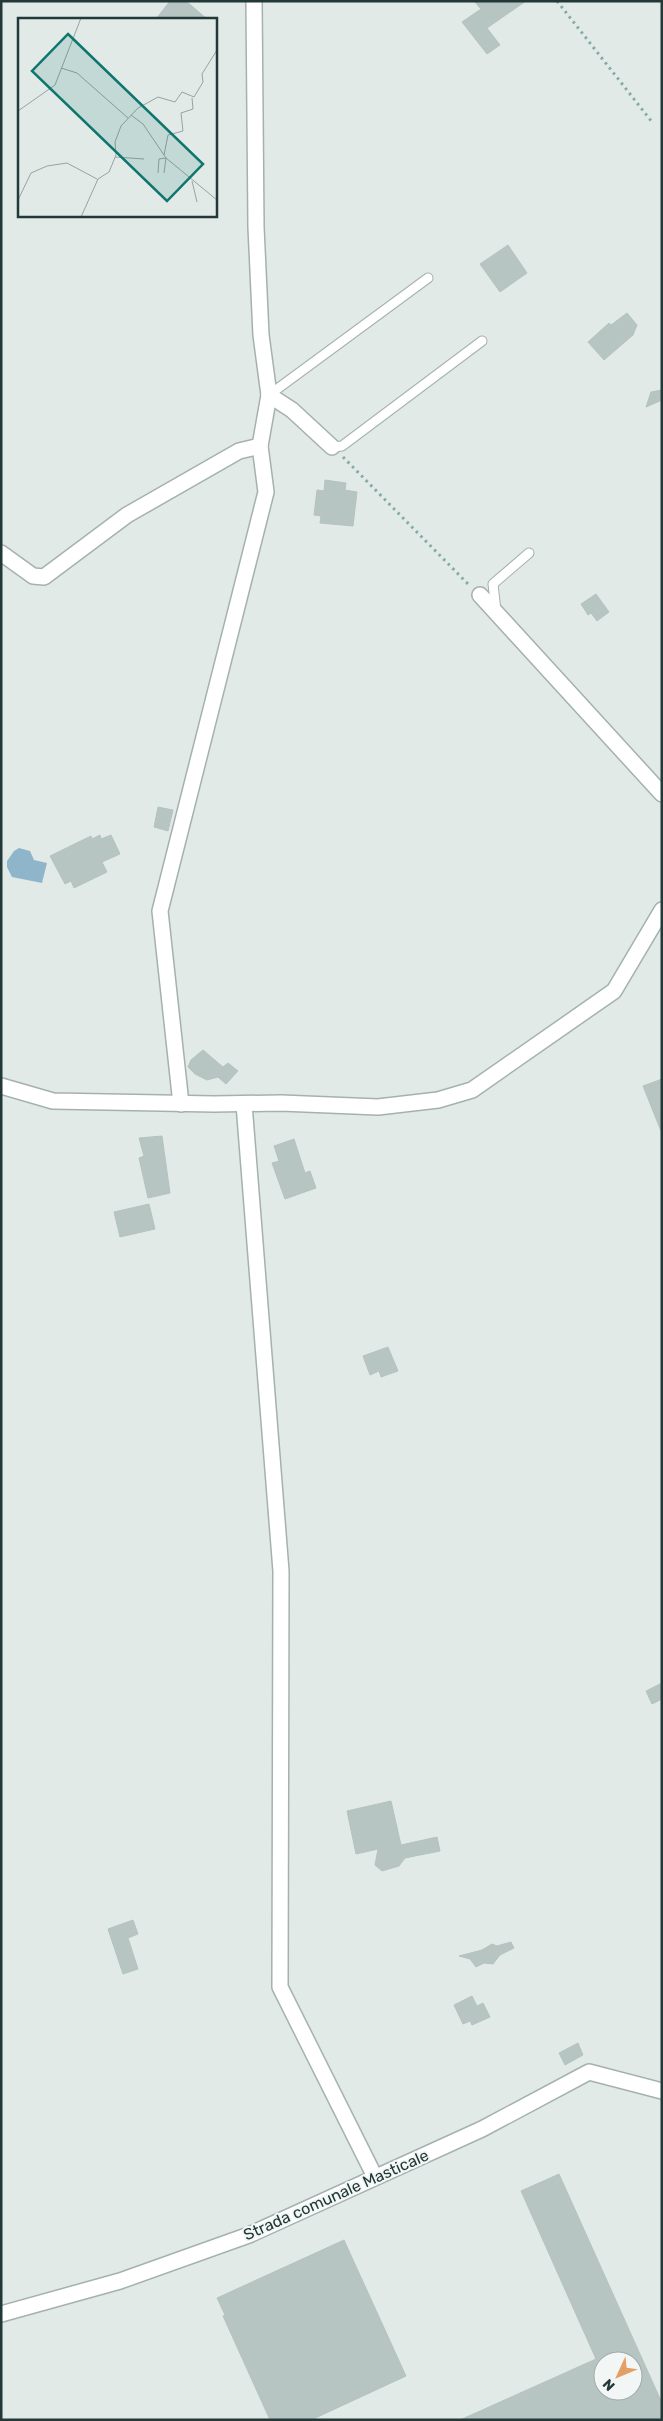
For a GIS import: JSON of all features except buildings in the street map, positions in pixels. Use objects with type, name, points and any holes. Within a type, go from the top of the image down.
[{"type":"street","points":[[180,1104],[160,911],[266,492],[260,446],[269,395],[261,335],[256,237],[254,1]]},
{"type":"street","points":[[269,395],[292,410],[332,447]]},
{"type":"street","points":[[1,553],[33,576],[44,577],[127,515],[239,450],[260,446]]},
{"type":"street","points":[[480,596],[662,794]]},
{"type":"street","points":[[1,1086],[53,1101],[378,1107],[438,1100],[472,1090],[614,991],[662,910]]},
{"type":"street","points":[[244,1104],[281,1571],[280,1988],[375,2177]]},
{"type":"street","name":"Strada comunale Masticale","points":[[1,2314],[120,2281],[249,2235],[482,2129],[590,2072],[662,2091]]},
{"type":"lane","points":[[269,395],[428,278]]},
{"type":"lane","points":[[332,447],[342,446],[482,341]]},
{"type":"lane","points":[[497,614],[493,584],[529,552]]},
{"type":"path","points":[[557,1],[652,122]]},
{"type":"path","points":[[332,447],[480,596]]},
{"type":"water","points":[[19,848],[30,851],[34,860],[47,863],[42,883],[12,877],[7,867],[7,861],[14,851]]}]
